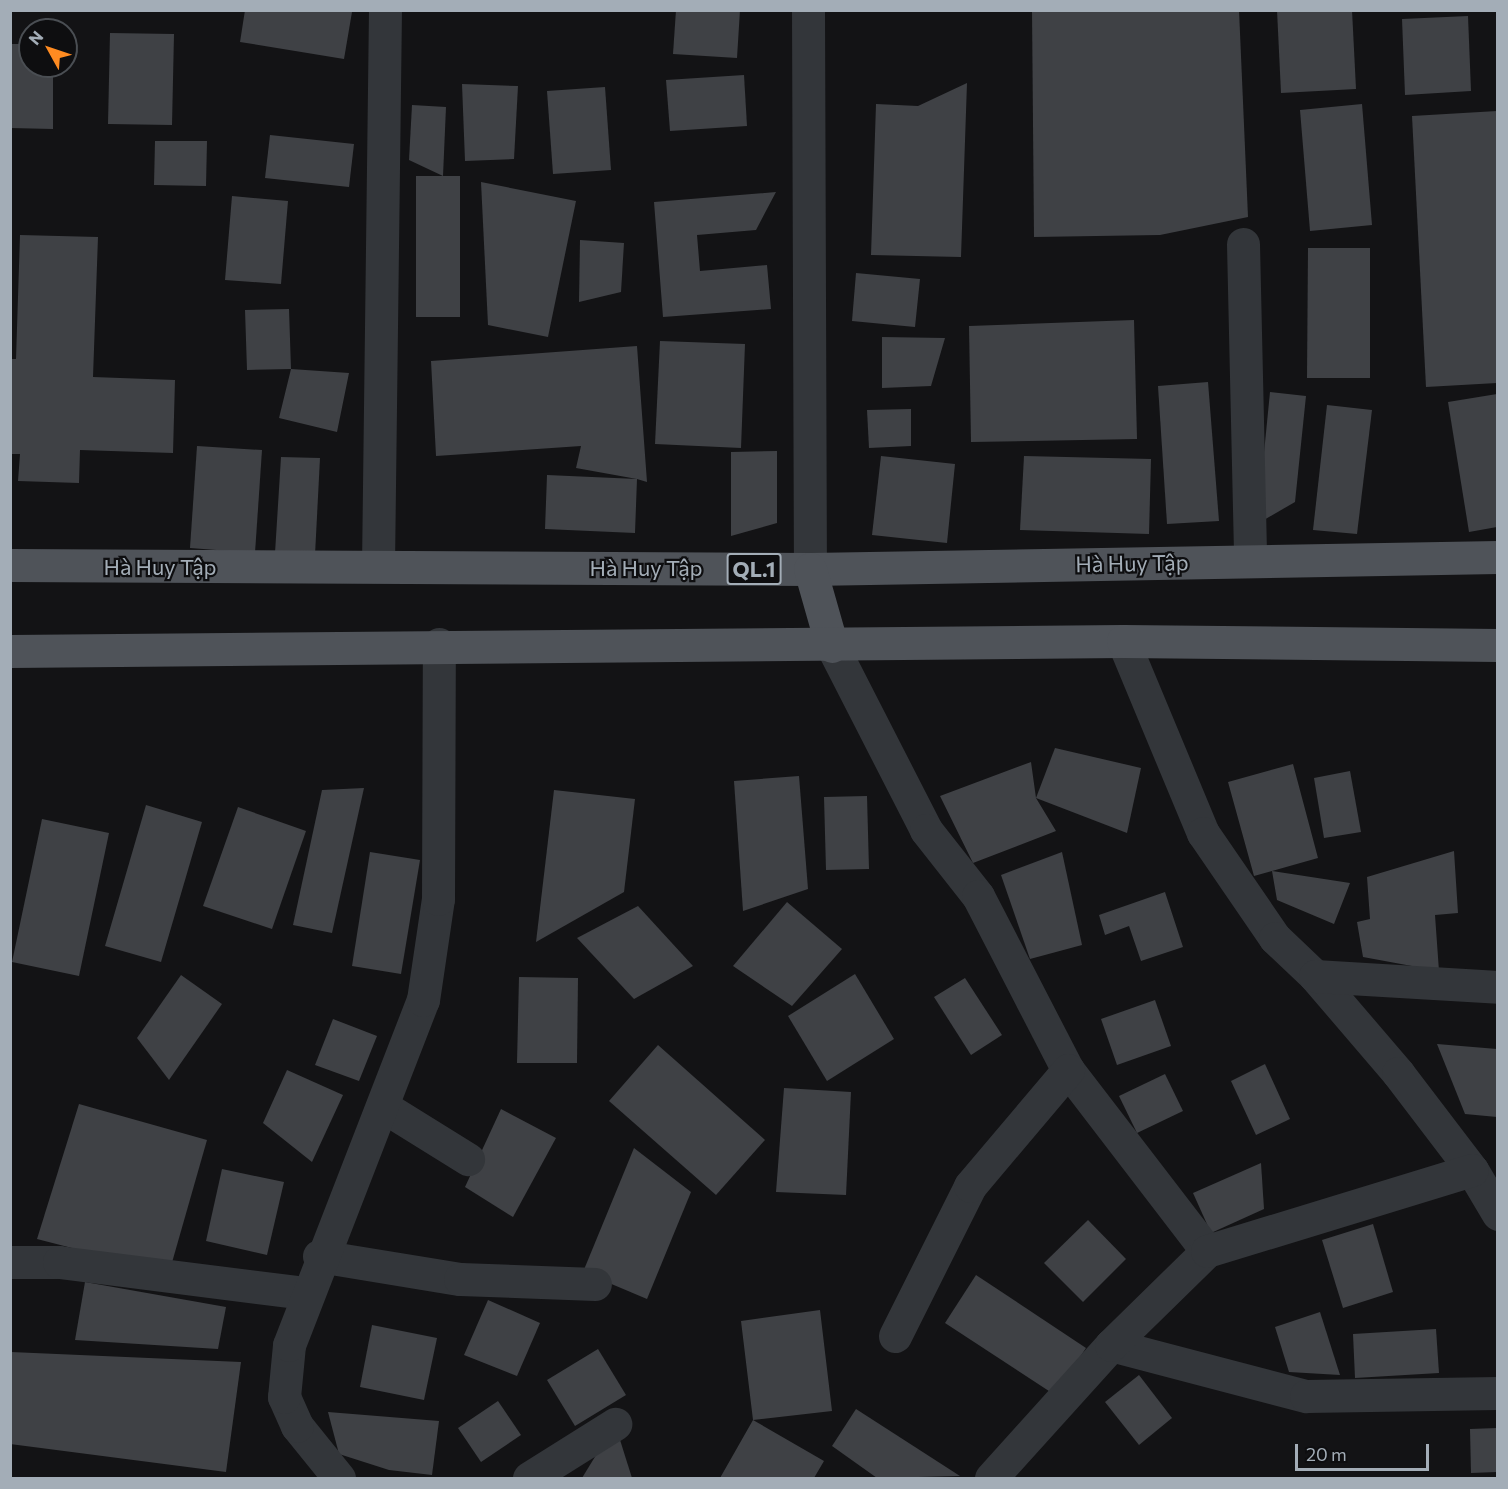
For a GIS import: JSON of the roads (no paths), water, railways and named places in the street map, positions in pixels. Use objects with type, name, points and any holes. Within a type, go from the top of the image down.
[{"type":"main road","name":"Hà Huy Tập","points":[[10,565],[810,569],[1497,557]]},
{"type":"main road","points":[[810,569],[832,646]]},
{"type":"main road","points":[[10,651],[439,644],[832,646],[1123,641],[1497,645]]},
{"type":"street","points":[[378,566],[385,10]]},
{"type":"street","points":[[808,10],[810,569]]},
{"type":"street","points":[[1243,244],[1250,561]]},
{"type":"street","points":[[1123,641],[1203,833],[1275,938],[1315,976],[1472,1170],[1497,1214]]},
{"type":"street","points":[[339,1479],[297,1426],[284,1397],[289,1345],[319,1256],[384,1107],[423,1000],[438,899],[439,644]]},
{"type":"street","points":[[832,646],[926,830],[978,896],[1068,1070],[1207,1251]]},
{"type":"street","points":[[1315,976],[1497,987]]},
{"type":"street","points":[[895,1336],[970,1186],[1068,1070]]},
{"type":"street","points":[[384,1107],[468,1159]]},
{"type":"street","points":[[991,1479],[1111,1345],[1207,1251],[1472,1170]]},
{"type":"street","points":[[319,1256],[460,1279],[595,1284]]},
{"type":"street","points":[[10,1262],[59,1262],[306,1293]]},
{"type":"street","points":[[1111,1345],[1306,1396],[1497,1393]]},
{"type":"street","points":[[529,1479],[615,1424]]}]
